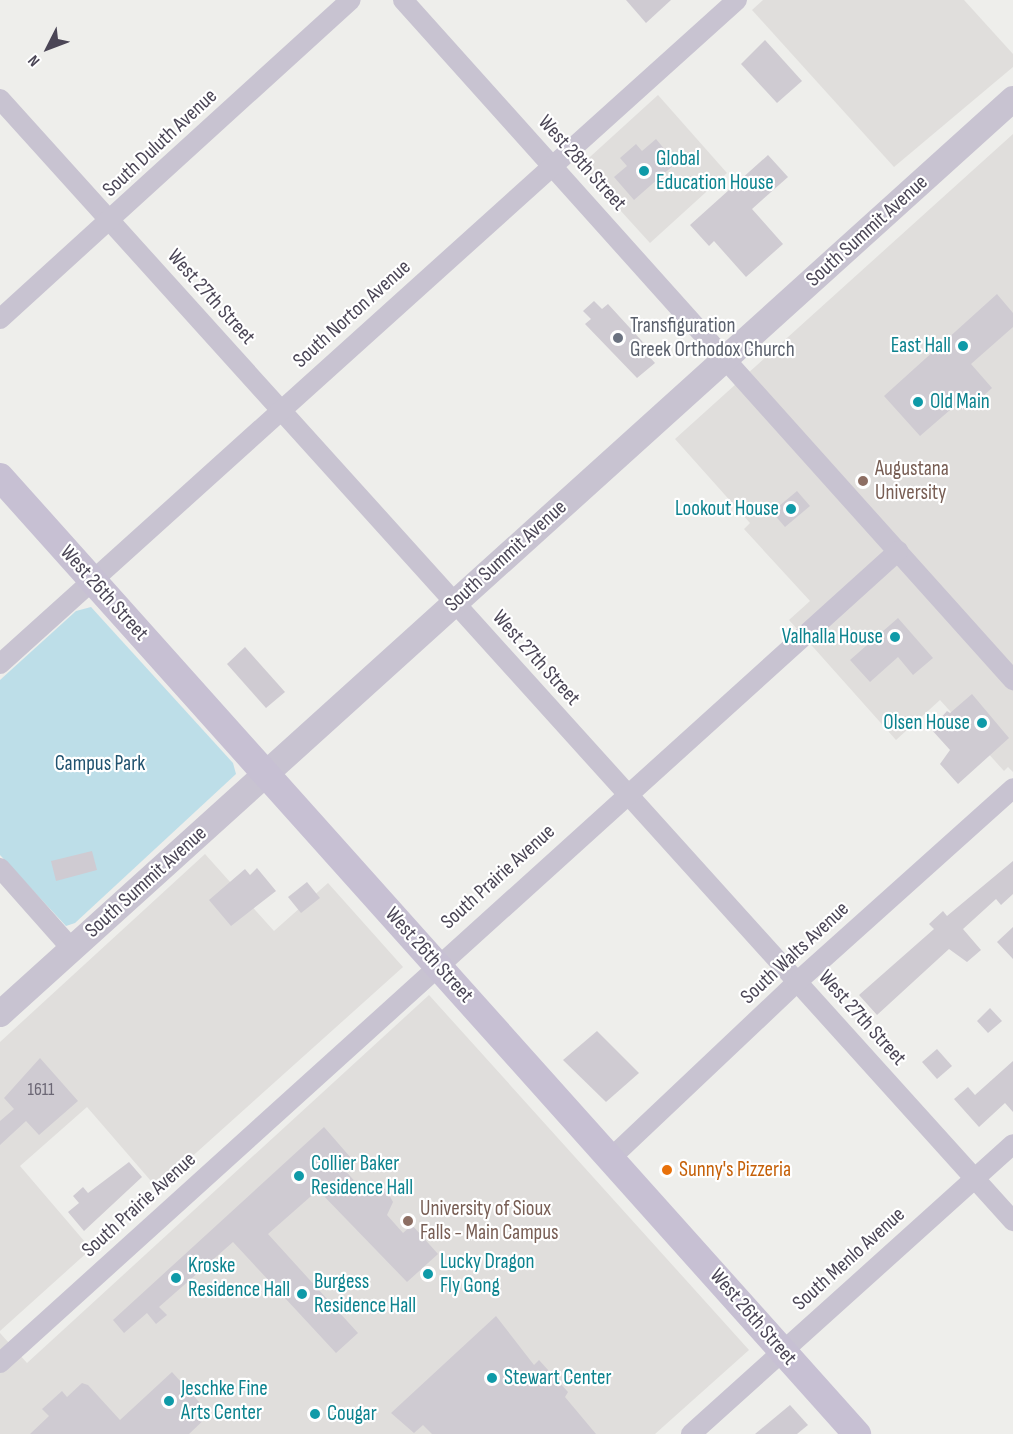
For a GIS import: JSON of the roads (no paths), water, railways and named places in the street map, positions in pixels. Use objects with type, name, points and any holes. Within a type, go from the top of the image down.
[{"type":"main road","name":"West 26th Street","points":[[0,477],[612,1157],[857,1434]]},
{"type":"street","name":"South Duluth Avenue","points":[[0,319],[351,0]]},
{"type":"street","name":"West 28th Street","points":[[403,0],[1013,680]]},
{"type":"street","name":"South Norton Avenue","points":[[0,664],[94,582],[281,410],[737,0]]},
{"type":"street","name":"West 27th Street","points":[[0,99],[1013,1221]]},
{"type":"street","name":"South Summit Avenue","points":[[0,1014],[1013,99]]},
{"type":"street","name":"South Prairie Avenue","points":[[0,1363],[626,793],[898,551]]},
{"type":"street","name":"South Walts Avenue","points":[[612,1157],[797,982],[1013,788]]},
{"type":"street","points":[[0,868],[72,949]]},
{"type":"street","name":"South Menlo Avenue","points":[[691,1434],[1013,1144]]},
{"type":"place","name":"Global Education House","points":[[644,171]]},
{"type":"place","name":"Transfiguration Greek Orthodox Church","points":[[618,338]]},
{"type":"place","name":"East Hall","points":[[963,346]]},
{"type":"place","name":"Old Main","points":[[918,402]]},
{"type":"place","name":"Augustana University","points":[[863,481]]},
{"type":"place","name":"Lookout House","points":[[791,509]]},
{"type":"place","name":"Valhalla House","points":[[895,637]]},
{"type":"place","name":"Olsen House","points":[[982,723]]},
{"type":"place","name":"Sunny's Pizzeria","points":[[667,1170]]},
{"type":"place","name":"Collier Baker Residence Hall","points":[[299,1176]]},
{"type":"place","name":"University of Sioux Falls - Main Campus","points":[[408,1221]]},
{"type":"place","name":"Lucky Dragon Fly Gong","points":[[428,1274]]},
{"type":"place","name":"Kroske Residence Hall","points":[[176,1278]]},
{"type":"place","name":"Burgess Residence Hall","points":[[302,1294]]},
{"type":"place","name":"Stewart Center","points":[[492,1378]]},
{"type":"place","name":"Jeschke Fine Arts Center","points":[[169,1401]]},
{"type":"place","name":"Cougar","points":[[315,1414]]},
{"type":"park label","name":"Campus Park","points":[[100,764]]}]
